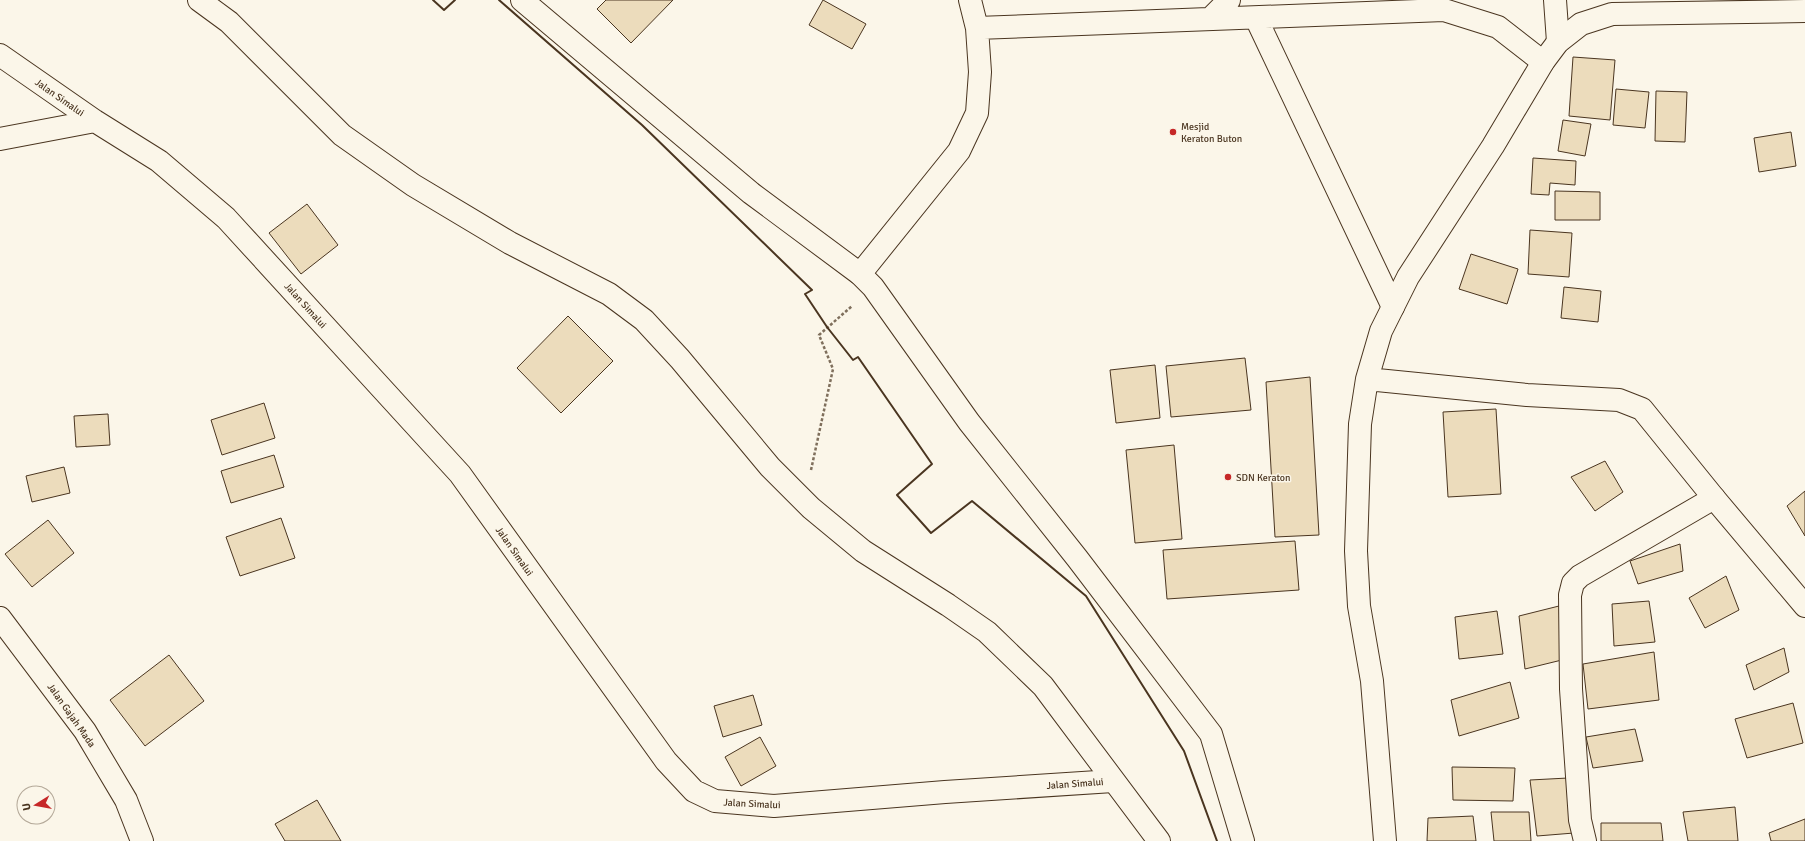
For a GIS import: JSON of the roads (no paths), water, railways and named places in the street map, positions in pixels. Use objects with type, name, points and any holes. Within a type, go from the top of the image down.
[{"type":"main road","points":[[199,0],[229,22],[348,139],[413,185],[510,243],[609,294],[644,320],[680,359],[770,467],[799,496],[863,551],[948,605],[986,632],[1043,686],[1159,841]]},
{"type":"main road","points":[[522,0],[751,192],[866,280],[969,422],[1082,564],[1211,734],[1243,841]]},
{"type":"main road","points":[[866,280],[959,151],[977,113],[980,72],[977,28],[970,0]]},
{"type":"main road","points":[[1210,19],[1229,0]]},
{"type":"main road","points":[[1555,0],[1558,42]]},
{"type":"main road","points":[[977,28],[1444,10],[1498,27],[1544,62]]},
{"type":"main road","points":[[1385,841],[1372,681],[1359,606],[1356,551],[1360,424],[1367,379],[1381,331],[1408,277],[1493,146],[1544,62],[1558,42],[1581,24],[1612,14],[1805,11]]},
{"type":"main road","points":[[1256,18],[1393,307]]},
{"type":"main road","name":"Jalan Simalui","points":[[0,55],[95,121],[159,161],[226,218],[460,474],[666,761],[694,791],[715,801],[774,806],[945,792],[1113,781]]},
{"type":"main road","points":[[0,139],[95,121]]},
{"type":"main road","points":[[1367,379],[1527,396],[1619,400],[1642,409],[1714,498],[1805,606]]},
{"type":"main road","points":[[1585,841],[1580,820],[1571,689],[1570,595],[1573,583],[1580,576],[1714,498]]},
{"type":"main road","name":"Jalan Gajah Mada","points":[[0,618],[85,731],[126,800],[142,841]]},
{"type":"place","name":"Mesjid Keraton Buton","points":[[1173,132]]},
{"type":"place","name":"SDN Keraton","points":[[1228,477]]}]
